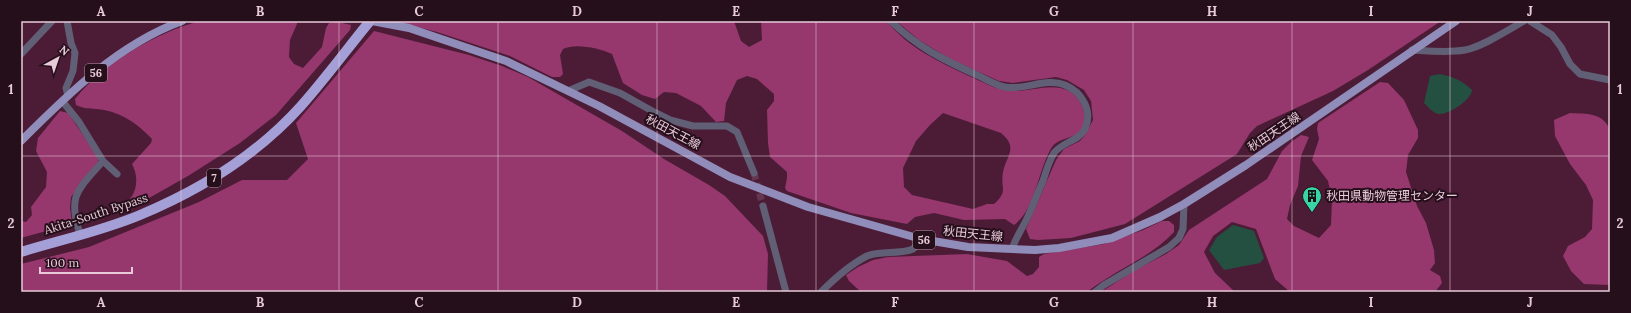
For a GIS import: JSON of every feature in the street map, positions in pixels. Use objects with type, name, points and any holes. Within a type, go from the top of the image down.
[{"type":"highway","name":"Akita-South Bypass","points":[[21,252],[139,216],[204,185],[236,164],[301,106],[371,21]]},
{"type":"main road","name":"56","points":[[21,141],[92,75],[150,35],[182,21]]},
{"type":"main road","name":"秋田天王線","points":[[371,21],[409,28],[506,61],[568,90],[730,177],[808,207],[869,226],[921,239],[968,247],[1012,250],[1059,248],[1112,238],[1160,217],[1184,204],[1246,165],[1342,101],[1412,50],[1456,21]]},
{"type":"street","points":[[21,54],[52,21]]},
{"type":"street","points":[[67,21],[71,43],[75,53],[73,71],[66,88],[66,99],[103,161],[117,174]]},
{"type":"street","points":[[891,21],[921,47],[950,63],[992,82],[1005,87],[1053,83],[1064,84],[1074,90],[1082,98],[1088,119],[1084,130],[1075,139],[1063,144],[1055,152],[1012,250]]},
{"type":"street","points":[[1412,50],[1454,52],[1467,50],[1524,21]]},
{"type":"street","points":[[1530,21],[1552,36],[1561,47],[1570,64],[1580,74],[1610,80]]},
{"type":"street","points":[[568,90],[589,82],[620,93],[670,120],[693,126],[726,126],[737,132],[754,174]]},
{"type":"street","points":[[80,234],[74,207],[75,197],[81,187],[103,161]]},
{"type":"street","points":[[1094,292],[1169,247],[1179,238],[1183,229],[1184,204]]},
{"type":"street","points":[[763,206],[786,292]]},
{"type":"street","points":[[821,292],[847,268],[868,256],[883,252],[899,252],[913,249],[921,239]]},
{"type":"shaded area","points":[[200,21],[297,21],[290,40],[289,57],[294,64],[303,68],[322,47],[326,28],[329,23],[338,22],[351,25],[350,30],[276,115],[240,143],[188,176],[142,202],[130,203],[130,199],[136,186],[136,177],[132,164],[151,143],[152,139],[142,129],[125,117],[104,110],[79,107],[76,105],[75,99],[100,73],[148,41],[183,26]]},
{"type":"shaded area","points":[[393,21],[734,21],[741,41],[749,47],[762,40],[761,21],[887,21],[904,39],[924,53],[969,76],[1000,89],[1019,91],[1055,87],[1069,91],[1077,98],[1083,108],[1085,120],[1084,125],[1078,133],[1058,142],[1052,147],[1043,166],[1032,199],[1021,218],[1014,225],[1005,219],[964,220],[934,213],[915,217],[907,224],[851,213],[787,191],[785,188],[787,172],[770,157],[768,143],[767,110],[774,101],[774,94],[757,79],[747,76],[737,80],[726,103],[724,121],[716,122],[701,106],[676,93],[664,92],[655,99],[642,95],[623,83],[612,54],[601,50],[580,46],[563,49],[560,55],[563,74],[560,77],[552,77],[510,56],[437,32]],"holes":[[[943,113],[1001,133],[1009,143],[1010,152],[1003,172],[1003,192],[994,204],[987,204],[973,209],[912,195],[904,187],[903,168],[916,141]]]},
{"type":"shaded area","points":[[896,21],[1441,21],[1368,70],[1333,91],[1257,126],[1250,133],[1237,154],[1125,224],[1071,238],[1038,240],[1030,239],[1026,229],[1056,160],[1064,149],[1080,141],[1093,120],[1091,101],[1084,90],[1067,80],[1056,77],[1013,83],[999,81],[950,59],[919,40]]},
{"type":"shaded area","points":[[374,31],[469,55],[502,66],[528,77],[622,131],[664,159],[709,185],[725,196],[763,236],[768,254],[767,292],[21,292],[21,264],[89,247],[199,202],[242,180],[287,180],[308,159],[296,123]]},
{"type":"shaded area","points":[[1440,74],[1457,79],[1472,90],[1471,94],[1464,102],[1443,114],[1433,111],[1424,103],[1430,76]]},
{"type":"shaded area","points":[[1380,82],[1388,83],[1404,100],[1418,130],[1418,138],[1408,155],[1406,172],[1417,206],[1426,223],[1434,250],[1435,263],[1430,270],[1440,276],[1442,283],[1435,292],[1290,292],[1275,279],[1256,229],[1232,222],[1213,236],[1204,252],[1215,273],[1235,292],[1101,292],[1135,270],[1166,254],[1179,245],[1189,230],[1267,179],[1282,151],[1301,135],[1309,137],[1301,156],[1298,186],[1290,205],[1287,219],[1294,226],[1319,238],[1331,225],[1332,199],[1328,181],[1312,160],[1319,139],[1317,129],[1318,123]]},
{"type":"shaded area","points":[[60,111],[68,113],[98,157],[98,164],[71,197],[71,224],[21,238],[21,221],[26,222],[32,215],[31,207],[46,187],[47,172],[36,151],[38,138]]},
{"type":"shaded area","points":[[1570,113],[1588,114],[1598,117],[1607,124],[1610,130],[1610,285],[1584,284],[1571,271],[1563,256],[1568,246],[1585,237],[1592,229],[1593,200],[1586,185],[1570,164],[1555,136],[1554,120]]},
{"type":"shaded area","points":[[1162,221],[1169,221],[1174,225],[1174,232],[1165,241],[1143,257],[1087,292],[861,292],[849,281],[846,275],[873,260],[888,257],[967,254],[1007,261],[1027,276],[1033,274],[1039,267],[1039,257],[1044,254],[1104,244],[1143,230]]},
{"type":"shaded area","points":[[1233,225],[1254,231],[1264,258],[1260,263],[1224,270],[1209,250],[1217,237]]},
{"type":"tunnel","points":[[754,173],[763,206]]},
{"type":"place","name":"秋田県動物管理センター","points":[[1312,213]]}]
